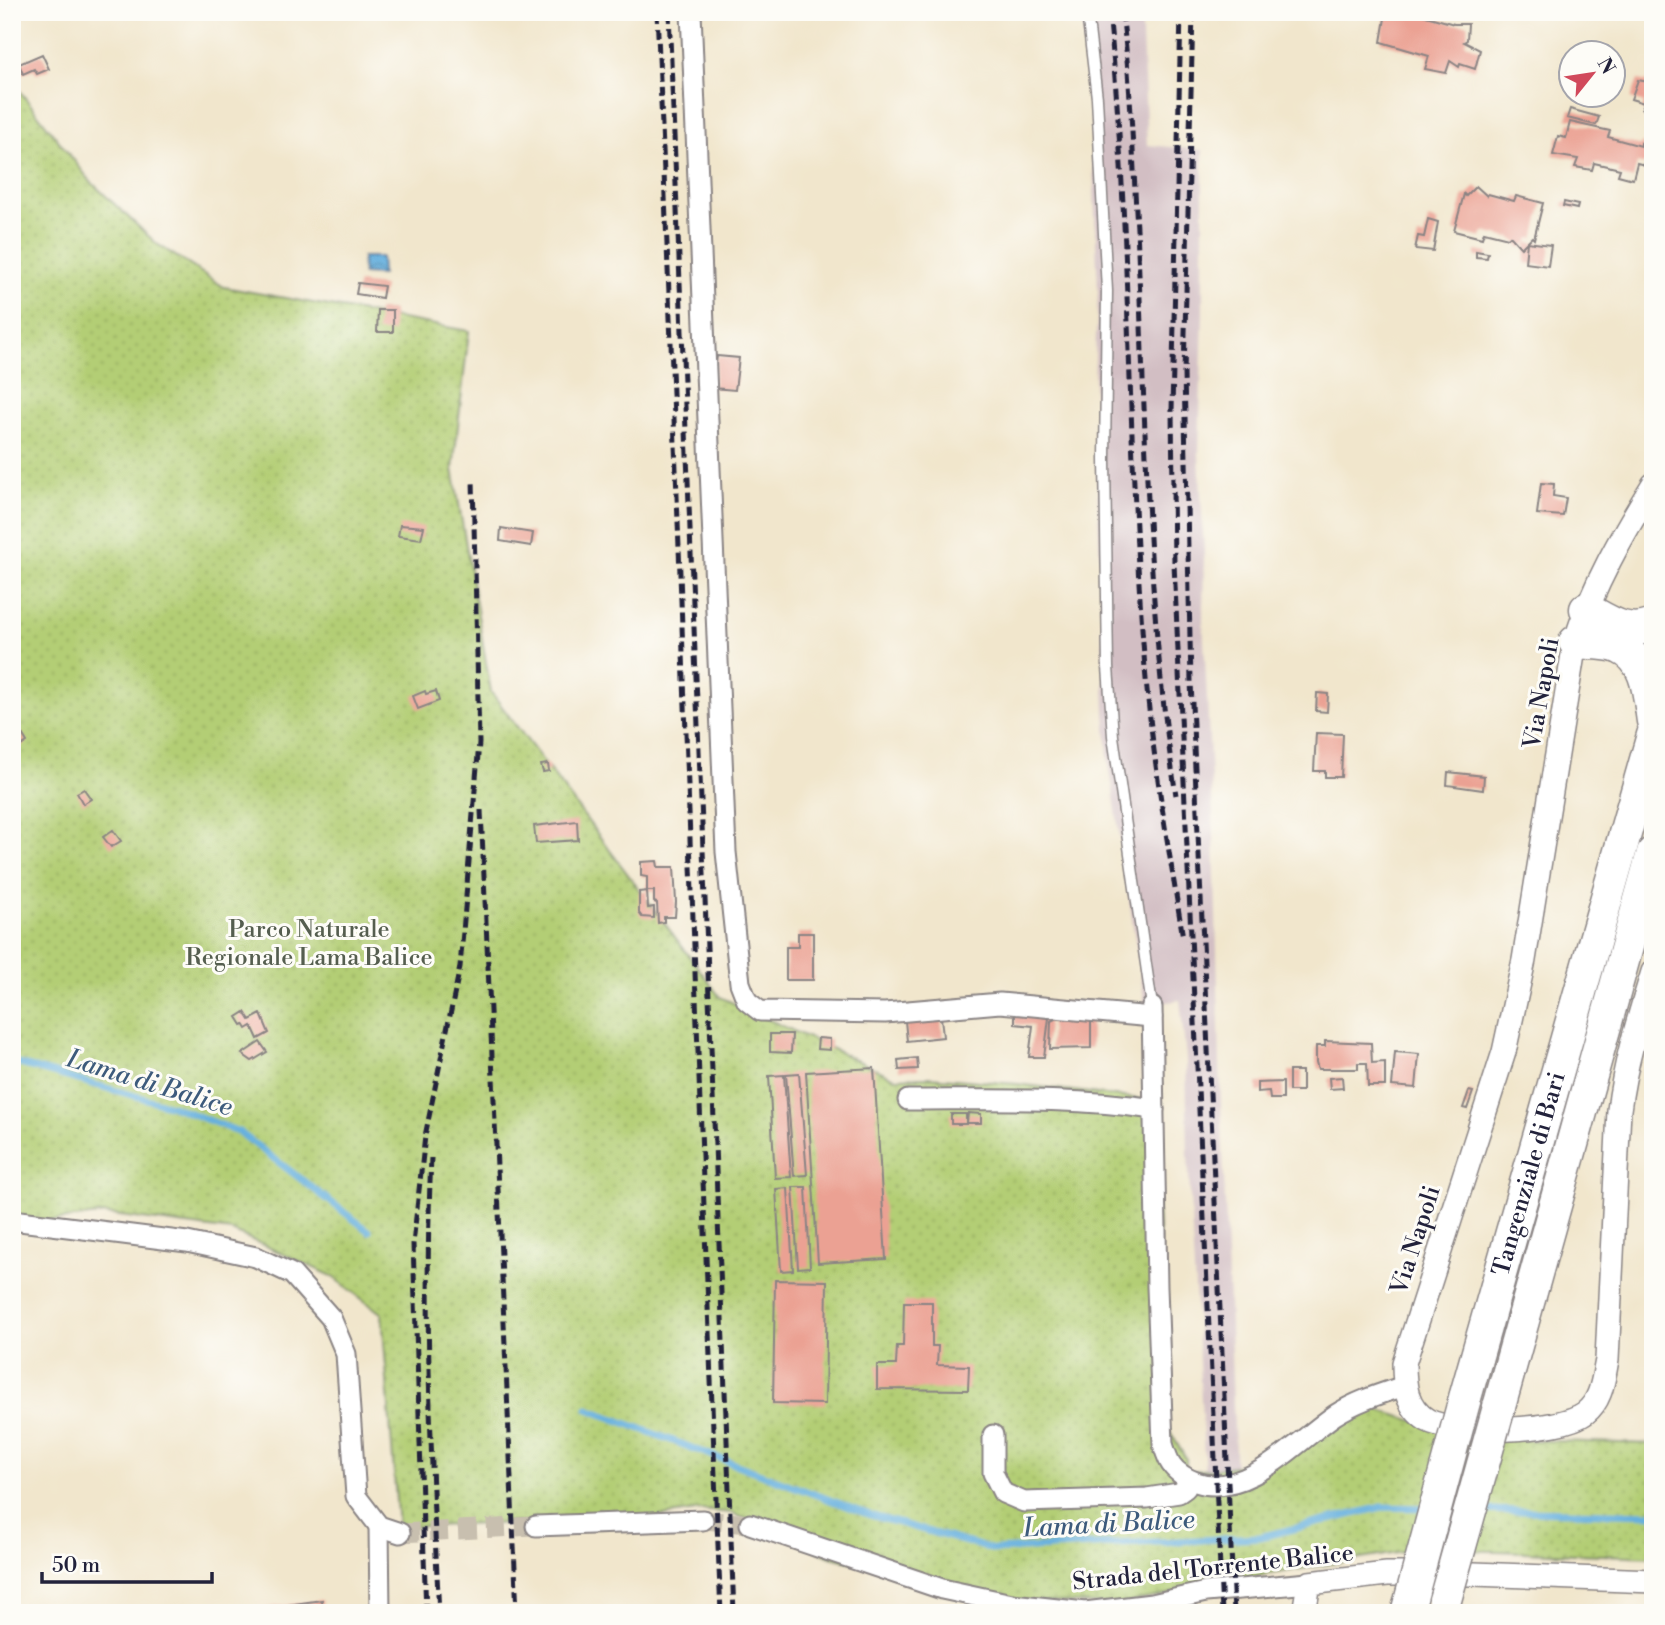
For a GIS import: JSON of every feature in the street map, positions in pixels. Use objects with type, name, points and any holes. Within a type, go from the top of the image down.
[{"type":"highway","points":[[1586,609],[1624,628],[1642,630],[1653,625]]},
{"type":"highway","points":[[1575,642],[1619,647],[1637,660],[1647,681],[1653,721]]},
{"type":"highway","name":"Tangenziale di Bari","points":[[1407,1613],[1465,1398],[1653,735]]},
{"type":"highway","name":"Tangenziale di Bari","points":[[1443,1606],[1653,853]]},
{"type":"street","points":[[691,12],[726,852],[740,984],[747,1001],[760,1011],[886,1013],[1000,1003],[1152,1011],[1163,1444],[1171,1465],[1188,1479],[1206,1485],[1231,1484],[1252,1476],[1337,1415],[1365,1399],[1404,1386],[1411,1404],[1427,1420],[1469,1430],[1563,1423],[1585,1413],[1600,1395],[1607,1360],[1621,1088],[1653,972]]},
{"type":"street","name":"Via Napoli","points":[[1404,1386],[1404,1363],[1415,1324],[1504,1052],[1524,960],[1575,642],[1586,609],[1623,532],[1653,485]]},
{"type":"street","points":[[908,1100],[1039,1100],[1154,1109]]},
{"type":"street","points":[[12,1220],[187,1242],[256,1257],[292,1274],[331,1318],[346,1354],[356,1496],[379,1526],[401,1533]]},
{"type":"street","points":[[993,1436],[993,1473],[1003,1493],[1024,1502],[1147,1497],[1179,1493],[1186,1488],[1188,1479]]},
{"type":"street","points":[[536,1526],[703,1520]]},
{"type":"street","name":"Strada del Torrente Balice","points":[[750,1524],[942,1589],[1012,1604],[1086,1612],[1152,1604],[1206,1592],[1387,1574],[1653,1580]]},
{"type":"street","points":[[379,1526],[380,1613]]},
{"type":"street","points":[[1304,1613],[1309,1583]]},
{"type":"lane","points":[[1087,12],[1097,98],[1107,292],[1105,459],[1108,667],[1112,736],[1152,1011]]},
{"type":"shaded area","points":[[1081,12],[1141,12],[1147,145],[1203,150],[1203,314],[1199,454],[1204,553],[1203,620],[1214,837],[1221,1102],[1236,1476],[1205,1474],[1188,1156],[1186,1058],[1180,1000],[1145,1006],[1108,757],[1094,382],[1098,292],[1091,110]]},
{"type":"green space","name":"Parco Naturale Regionale Lama Balice","points":[[12,81],[91,182],[157,244],[224,287],[469,331],[453,469],[491,692],[720,997],[895,1078],[928,1077],[1017,1084],[1154,1101],[1166,1425],[1186,1459],[1186,1472],[1252,1464],[1352,1401],[1411,1420],[1521,1440],[1653,1444],[1653,1557],[1415,1550],[1240,1579],[1118,1605],[1004,1600],[831,1557],[732,1513],[701,1510],[590,1528],[519,1523],[398,1527],[382,1314],[330,1275],[232,1231],[105,1214],[12,1226]]},
{"type":"water","points":[[362,257],[381,257],[382,275],[363,274]]},
{"type":"building","points":[[1386,12],[1412,12],[1454,24],[1468,24],[1467,40],[1464,42],[1480,50],[1475,69],[1460,64],[1459,67],[1450,61],[1446,73],[1425,69],[1429,56],[1381,42]]},
{"type":"building","points":[[42,54],[49,69],[37,74],[34,69],[23,74],[19,64]]},
{"type":"building","points":[[1638,80],[1653,83],[1653,113],[1642,109],[1644,103],[1631,99]]},
{"type":"building","points":[[1570,109],[1599,117],[1596,125],[1567,118]]},
{"type":"building","points":[[1570,122],[1610,131],[1608,137],[1649,146],[1645,165],[1637,163],[1633,179],[1618,175],[1620,169],[1594,163],[1592,170],[1575,167],[1578,159],[1553,155],[1558,136],[1566,138]]},
{"type":"building","points":[[1476,186],[1487,196],[1488,194],[1514,201],[1516,196],[1543,203],[1534,239],[1532,237],[1521,248],[1510,236],[1508,238],[1484,232],[1482,238],[1454,231],[1464,194],[1466,196]]},
{"type":"building","points":[[1564,202],[1578,205],[1577,209],[1563,206]]},
{"type":"building","points":[[1428,219],[1438,222],[1433,251],[1415,249],[1418,236],[1424,237]]},
{"type":"building","points":[[1527,242],[1551,245],[1548,266],[1525,263]]},
{"type":"building","points":[[1476,251],[1488,253],[1487,258],[1476,257]]},
{"type":"building","points":[[358,283],[384,286],[382,298],[356,294]]},
{"type":"building","points":[[378,310],[393,310],[393,332],[377,332]]},
{"type":"building","points":[[717,356],[739,358],[735,390],[713,388]]},
{"type":"building","points":[[1541,483],[1554,484],[1553,496],[1566,498],[1563,516],[1537,514]]},
{"type":"building","points":[[400,525],[424,527],[421,539],[398,536]]},
{"type":"building","points":[[501,528],[533,533],[531,546],[500,541]]},
{"type":"building","points":[[425,691],[426,694],[436,691],[439,701],[418,709],[413,696]]},
{"type":"building","points":[[1317,693],[1328,694],[1327,712],[1316,711]]},
{"type":"building","points":[[12,717],[27,742],[12,752]]},
{"type":"building","points":[[1316,733],[1343,734],[1341,777],[1325,777],[1325,771],[1314,771]]},
{"type":"building","points":[[548,764],[549,771],[543,772],[541,765]]},
{"type":"building","points":[[1448,772],[1484,776],[1483,790],[1447,785]]},
{"type":"building","points":[[84,789],[91,799],[83,804],[77,793]]},
{"type":"building","points":[[577,821],[578,840],[536,843],[534,826]]},
{"type":"building","points":[[113,830],[121,841],[111,847],[103,837]]},
{"type":"building","points":[[657,861],[658,867],[674,867],[676,902],[675,917],[664,917],[664,922],[658,923],[654,891],[647,891],[647,877],[641,876],[641,862]]},
{"type":"building","points":[[647,891],[648,908],[654,907],[654,918],[642,917],[639,913],[639,892]]},
{"type":"building","points":[[798,933],[813,933],[813,980],[786,980],[786,947],[798,947]]},
{"type":"building","points":[[245,1012],[250,1020],[261,1014],[269,1033],[258,1039],[252,1026],[247,1029],[242,1025],[237,1017]]},
{"type":"building","points":[[1015,1013],[1049,1018],[1044,1057],[1029,1057],[1033,1026],[1015,1024]]},
{"type":"building","points":[[941,1017],[943,1037],[907,1041],[905,1021]]},
{"type":"building","points":[[1057,1018],[1091,1018],[1091,1048],[1050,1049],[1051,1021]]},
{"type":"building","points":[[770,1034],[792,1034],[791,1053],[770,1052]]},
{"type":"building","points":[[818,1038],[830,1039],[830,1050],[817,1049]]},
{"type":"building","points":[[1325,1041],[1371,1043],[1372,1063],[1385,1062],[1385,1086],[1368,1086],[1367,1063],[1358,1063],[1358,1069],[1318,1069],[1316,1046],[1325,1046]]},
{"type":"building","points":[[260,1042],[267,1052],[252,1061],[242,1054]]},
{"type":"building","points":[[1395,1052],[1419,1054],[1416,1088],[1392,1086]]},
{"type":"building","points":[[917,1058],[918,1069],[899,1070],[898,1060]]},
{"type":"building","points":[[874,1068],[886,1259],[818,1263],[806,1072]]},
{"type":"building","points":[[1289,1071],[1302,1071],[1302,1091],[1289,1091]]},
{"type":"building","points":[[799,1073],[807,1175],[794,1176],[786,1074]]},
{"type":"building","points":[[784,1075],[791,1177],[775,1178],[769,1076]]},
{"type":"building","points":[[1342,1077],[1343,1088],[1330,1089],[1329,1078]]},
{"type":"building","points":[[1283,1082],[1283,1099],[1270,1099],[1269,1091],[1257,1092],[1257,1083]]},
{"type":"building","points":[[1469,1091],[1473,1092],[1467,1109],[1463,1108]]},
{"type":"building","points":[[968,1113],[981,1114],[981,1123],[967,1123]]},
{"type":"building","points":[[951,1114],[966,1114],[966,1124],[951,1124]]},
{"type":"building","points":[[793,1187],[806,1187],[810,1267],[798,1268]]},
{"type":"building","points":[[788,1188],[793,1270],[781,1271],[776,1189]]},
{"type":"building","points":[[775,1280],[827,1281],[825,1404],[773,1403]]},
{"type":"building","points":[[904,1302],[932,1302],[932,1346],[938,1346],[937,1365],[969,1366],[968,1390],[877,1389],[877,1365],[896,1365],[897,1346],[903,1346]]},
{"type":"building","points":[[322,1600],[323,1613],[253,1613],[253,1610]]},
{"type":"waterway","name":"Lama di Balice","points":[[12,1062],[172,1106],[239,1132],[369,1231]]},
{"type":"waterway","name":"Lama di Balice","points":[[588,1409],[870,1515],[994,1550],[1260,1537],[1382,1507],[1427,1508]]},
{"type":"waterway","name":"Lama di Balice","points":[[1478,1510],[1653,1514]]},
{"type":"tunnel","points":[[703,1520],[750,1524]]},
{"type":"tunnel","points":[[400,1533],[536,1526]]},
{"type":"railway","points":[[657,12],[721,1613]]},
{"type":"railway","points":[[669,12],[734,1613]]},
{"type":"railway","points":[[1109,12],[1121,173],[1134,494],[1144,655],[1155,762],[1183,938]]},
{"type":"railway","points":[[1122,12],[1133,148],[1153,584],[1166,725],[1176,795]]},
{"type":"railway","points":[[1181,12],[1172,411],[1174,563],[1222,1613]]},
{"type":"railway","points":[[1193,12],[1184,373],[1191,682],[1234,1613]]},
{"type":"railway","points":[[426,1613],[413,1244],[425,1136],[460,967],[479,743],[473,479]]},
{"type":"railway","points":[[481,810],[517,1613]]},
{"type":"railway","points":[[431,1158],[428,1328],[439,1613]]}]
